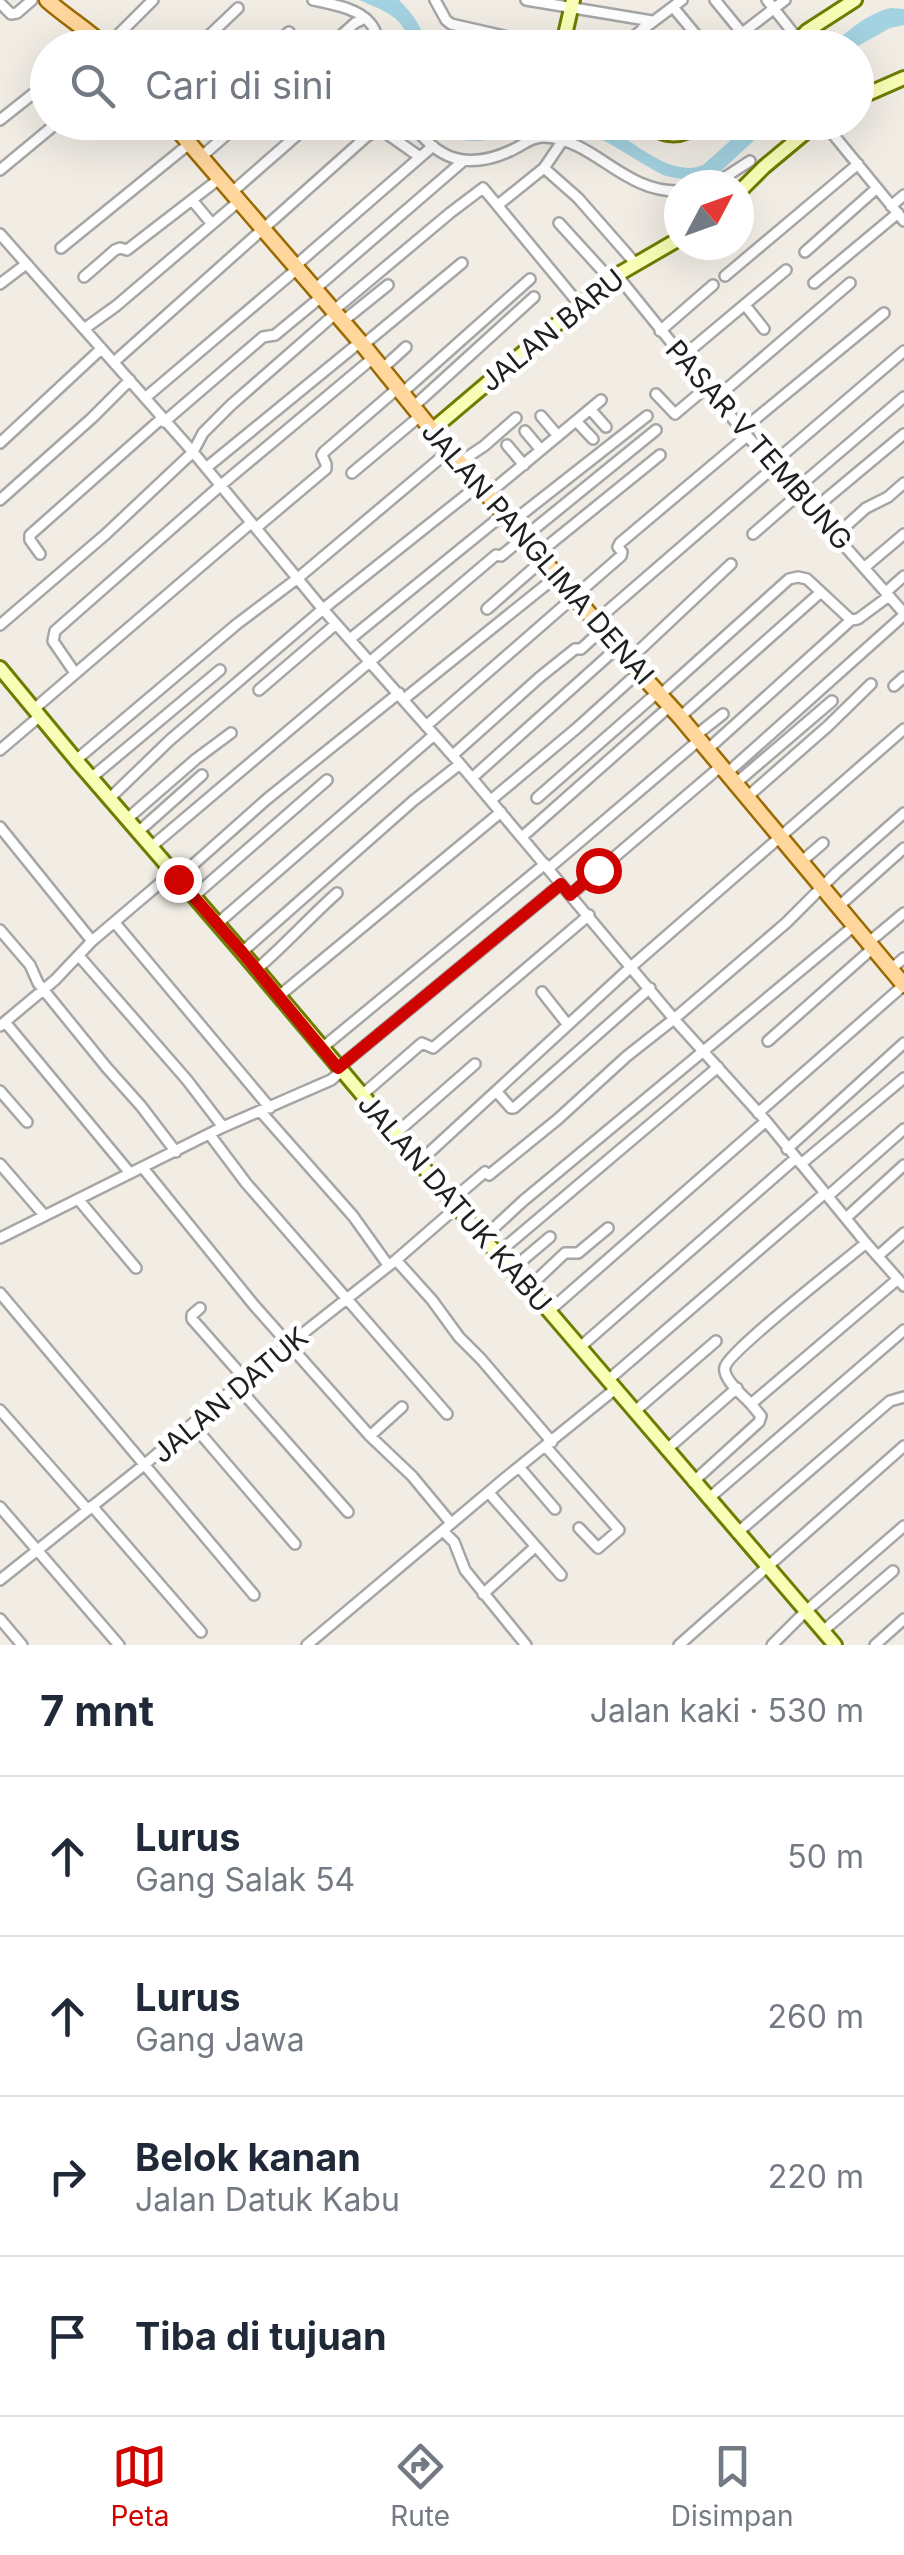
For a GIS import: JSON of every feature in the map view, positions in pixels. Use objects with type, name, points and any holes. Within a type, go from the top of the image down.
[{"type":"main road","points":[[47,0],[86,30]]},
{"type":"main road","name":"JALAN PANGLIMA DENAI","points":[[187,140],[901,980]]},
{"type":"street","points":[[0,3],[11,14],[32,0]]},
{"type":"street","points":[[123,30],[153,0]]},
{"type":"street","points":[[313,0],[347,9],[365,18],[374,30]]},
{"type":"street","points":[[526,0],[572,4],[648,25],[650,30]]},
{"type":"street","points":[[715,0],[740,30]]},
{"type":"street","points":[[767,0],[786,30]]},
{"type":"street","points":[[746,30],[785,0]]},
{"type":"street","points":[[812,30],[855,0]]},
{"type":"street","points":[[439,2],[450,24],[482,30]]},
{"type":"street","points":[[565,30],[572,4]]},
{"type":"street","points":[[641,30],[678,4],[695,30]]},
{"type":"street","points":[[215,30],[238,8]]},
{"type":"street","points":[[347,30],[365,18]]},
{"type":"street","points":[[874,91],[904,78]]},
{"type":"street","points":[[0,120],[30,96]]},
{"type":"street","points":[[0,170],[36,140]]},
{"type":"street","points":[[201,157],[220,140]]},
{"type":"street","points":[[84,329],[212,224],[294,140]]},
{"type":"street","points":[[114,362],[365,140]]},
{"type":"street","points":[[395,140],[420,158]]},
{"type":"street","points":[[427,140],[462,162]]},
{"type":"street","points":[[40,554],[30,534],[263,337],[275,335],[462,162],[492,158],[533,140]]},
{"type":"street","points":[[498,205],[544,168],[563,140],[620,174],[664,190]]},
{"type":"street","points":[[754,177],[798,140]]},
{"type":"street","points":[[837,140],[898,213]]},
{"type":"street","points":[[60,248],[190,144]]},
{"type":"street","points":[[145,398],[432,146]]},
{"type":"street","points":[[736,170],[750,161]]},
{"type":"street","points":[[725,276],[858,164]]},
{"type":"street","points":[[544,168],[578,198],[635,262]]},
{"type":"street","points":[[84,277],[115,250],[127,250],[219,179]]},
{"type":"street","points":[[0,625],[193,452],[203,433],[231,405],[450,213],[484,188],[579,304]]},
{"type":"street","points":[[804,252],[877,188]]},
{"type":"street","points":[[814,284],[898,213],[904,194]]},
{"type":"street","points":[[192,200],[212,224]]},
{"type":"street","name":"PASAR V TEMBUNG","points":[[558,223],[613,277],[904,614]]},
{"type":"street","points":[[0,234],[193,452],[901,1282],[752,1404]]},
{"type":"street","name":"JALAN BARU","points":[[432,430],[613,277],[664,248]]},
{"type":"street","points":[[75,673],[53,641],[55,631],[348,380],[369,353],[462,263]]},
{"type":"street","points":[[0,284],[25,265]]},
{"type":"street","points":[[682,357],[786,270]]},
{"type":"street","points":[[0,750],[75,673],[326,469],[324,452],[530,280]]},
{"type":"street","points":[[716,398],[850,283]]},
{"type":"street","points":[[337,316],[388,285]]},
{"type":"street","points":[[660,331],[713,285]]},
{"type":"street","points":[[352,473],[534,297]]},
{"type":"street","points":[[745,305],[764,329]]},
{"type":"street","points":[[217,924],[621,556],[620,543],[884,312]]},
{"type":"street","points":[[206,468],[369,353],[406,347]]},
{"type":"street","points":[[0,443],[100,350]]},
{"type":"street","points":[[452,755],[540,677],[581,649],[600,625],[904,351]]},
{"type":"street","points":[[0,500],[130,380]]},
{"type":"street","points":[[656,394],[675,414],[707,387]]},
{"type":"street","points":[[753,534],[904,397]]},
{"type":"street","points":[[109,799],[170,740],[323,609],[484,489],[524,465],[601,400]]},
{"type":"street","points":[[590,409],[606,427]]},
{"type":"street","points":[[541,416],[558,436]]},
{"type":"street","points":[[350,639],[646,416]]},
{"type":"street","points":[[76,760],[237,624],[455,456],[484,446],[516,418]]},
{"type":"street","points":[[576,421],[592,440]]},
{"type":"street","points":[[151,847],[496,555],[501,556],[656,430]]},
{"type":"street","points":[[524,432],[541,450]]},
{"type":"street","points":[[814,510],[904,434]]},
{"type":"street","points":[[506,445],[524,465]]},
{"type":"street","points":[[487,609],[541,556],[660,455]]},
{"type":"street","points":[[836,535],[870,505],[888,497],[904,483]]},
{"type":"street","points":[[864,567],[904,534]]},
{"type":"street","points":[[491,800],[576,728],[732,564]]},
{"type":"street","points":[[130,1173],[3,1024],[92,941],[170,877],[558,576]]},
{"type":"street","points":[[322,1048],[858,619],[904,576]]},
{"type":"street","points":[[522,837],[667,703],[789,580],[806,579],[852,620]]},
{"type":"street","points":[[537,798],[821,592]]},
{"type":"street","points":[[727,775],[904,614]]},
{"type":"street","points":[[259,690],[336,624]]},
{"type":"street","points":[[472,778],[618,647]]},
{"type":"street","name":"JALAN DATUK KABU","points":[[0,668],[151,847],[170,877],[257,969],[338,1073],[362,1095],[836,1645]]},
{"type":"street","points":[[91,778],[220,670]]},
{"type":"street","points":[[894,686],[904,678]]},
{"type":"street","points":[[746,798],[871,684]]},
{"type":"street","points":[[570,895],[727,775],[832,701]]},
{"type":"street","points":[[700,742],[723,714]]},
{"type":"street","points":[[418,1162],[632,966],[904,729]]},
{"type":"street","points":[[126,819],[230,732]]},
{"type":"street","points":[[242,952],[460,764]]},
{"type":"street","points":[[138,832],[202,776]]},
{"type":"street","points":[[192,897],[327,780]]},
{"type":"street","points":[[278,996],[501,812]]},
{"type":"street","name":"JALAN DATUK","points":[[0,1580],[392,1262],[486,1172],[489,1175],[558,1119],[904,813]]},
{"type":"street","points":[[0,827],[92,941]]},
{"type":"street","points":[[801,862],[822,843]]},
{"type":"street","points":[[838,907],[904,848]]},
{"type":"street","points":[[0,1238],[338,1073],[561,884]]},
{"type":"street","points":[[257,969],[338,893]]},
{"type":"street","points":[[768,1041],[904,913]]},
{"type":"street","points":[[362,1095],[422,1043],[432,1048],[589,916]]},
{"type":"street","points":[[114,923],[353,1216],[500,1380],[619,1530],[598,1548],[579,1528]]},
{"type":"street","points":[[483,1238],[854,926]]},
{"type":"street","points":[[0,930],[176,1152]]},
{"type":"street","points":[[79,956],[223,1127]]},
{"type":"street","points":[[549,1311],[762,1117],[901,980],[904,958]]},
{"type":"street","points":[[496,1091],[514,1108],[650,988]]},
{"type":"street","points":[[542,992],[568,1024]]},
{"type":"street","points":[[788,1148],[904,1043]]},
{"type":"street","points":[[395,1134],[475,1064]]},
{"type":"street","points":[[497,1254],[718,1068]]},
{"type":"street","points":[[579,1348],[798,1161],[904,1078]]},
{"type":"street","points":[[0,1091],[27,1122]]},
{"type":"street","points":[[307,1645],[549,1444],[826,1194],[904,1129]]},
{"type":"street","points":[[210,1134],[246,1183],[447,1414]]},
{"type":"street","points":[[0,1164],[44,1215]]},
{"type":"street","points":[[846,1218],[904,1165]]},
{"type":"street","points":[[143,1168],[253,1304],[370,1436],[412,1476],[447,1527],[465,1570],[526,1645]]},
{"type":"street","points":[[78,1199],[136,1268]]},
{"type":"street","points":[[528,1288],[565,1253],[578,1253],[608,1228]]},
{"type":"street","points":[[878,1256],[904,1233]]},
{"type":"street","points":[[511,1270],[550,1236]]},
{"type":"street","points":[[693,1482],[762,1418],[726,1376],[728,1362],[866,1243]]},
{"type":"street","points":[[0,1293],[254,1595]]},
{"type":"street","points":[[200,1308],[192,1318],[348,1512]]},
{"type":"street","points":[[708,1500],[904,1330]]},
{"type":"street","points":[[634,1412],[716,1341]]},
{"type":"street","points":[[666,1450],[737,1388]]},
{"type":"street","points":[[737,1533],[890,1401],[904,1397]]},
{"type":"street","points":[[370,1436],[402,1407]]},
{"type":"street","points":[[0,1410],[202,1632]]},
{"type":"street","points":[[193,1425],[295,1544]]},
{"type":"street","points":[[679,1645],[904,1446]]},
{"type":"street","points":[[519,1467],[555,1509]]},
{"type":"street","points":[[488,1493],[561,1574]]},
{"type":"street","points":[[0,1506],[119,1645]]},
{"type":"street","points":[[772,1645],[904,1526]]},
{"type":"street","points":[[483,1594],[535,1546]]},
{"type":"street","points":[[823,1631],[893,1571]]},
{"type":"street","points":[[0,1619],[22,1645]]},
{"type":"street","points":[[875,1645],[904,1619]]},
{"type":"water","points":[[359,0],[399,0],[421,30],[404,30],[385,12]]},
{"type":"water","points":[[904,9],[904,25],[874,37],[874,30],[849,30],[866,19],[882,10]]},
{"type":"water","points":[[603,140],[627,140],[665,162],[691,168],[703,165],[731,140],[755,140],[722,170],[664,170],[664,175]]},
{"type":"route","points":[[178,879],[338,1068],[561,884],[570,895],[598,870]]}]
